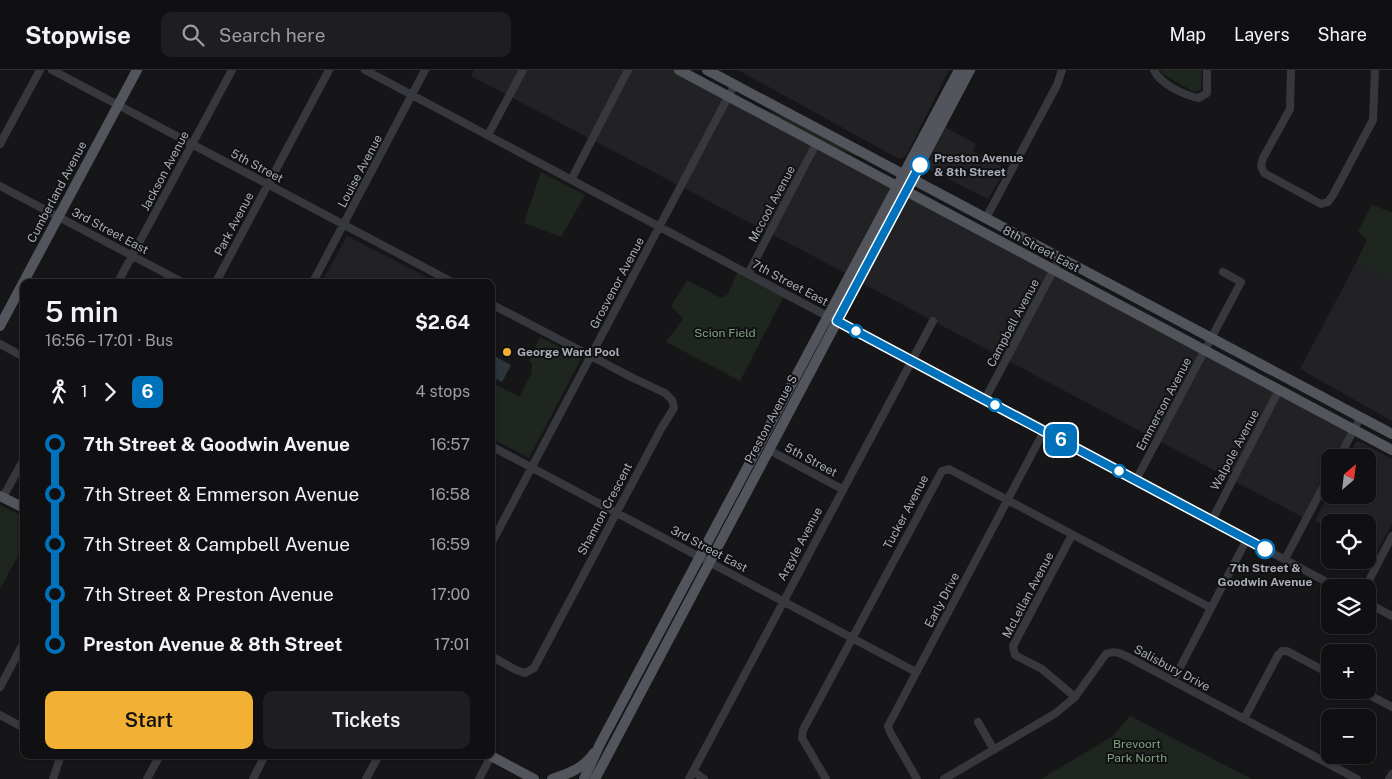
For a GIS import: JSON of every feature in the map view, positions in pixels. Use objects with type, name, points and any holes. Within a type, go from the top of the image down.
[{"type":"main road","name":"Cumberland Avenue","points":[[25,279],[137,70]]},
{"type":"main road","name":"8th Street East","points":[[679,70],[1392,450]]},
{"type":"main road","name":"8th Street East","points":[[707,70],[1392,434]]},
{"type":"main road","name":"Preston Avenue S","points":[[908,177],[959,70]]},
{"type":"main road","name":"Preston Avenue S","points":[[594,779],[704,560],[832,318],[901,188],[970,70]]},
{"type":"main road","name":"Cumberland Avenue","points":[[0,326],[20,288]]},
{"type":"main road","name":"Preston Avenue S","points":[[584,779],[600,744],[704,560],[769,450],[832,318]]},
{"type":"main road","points":[[2,496],[20,506]]},
{"type":"main road","points":[[495,759],[530,777],[551,779],[572,773],[590,758],[600,744]]},
{"type":"street","points":[[0,144],[40,70]]},
{"type":"street","name":"5th Street","points":[[52,70],[446,279]]},
{"type":"street","name":"Jackson Avenue","points":[[120,279],[232,70]]},
{"type":"street","name":"Park Avenue","points":[[218,279],[329,70]]},
{"type":"street","name":"7th Street East","points":[[364,70],[1322,579]]},
{"type":"street","name":"Louise Avenue","points":[[315,279],[425,70]]},
{"type":"street","points":[[488,135],[523,70]]},
{"type":"street","points":[[571,180],[628,70]]},
{"type":"street","points":[[986,218],[1057,86],[1062,70]]},
{"type":"street","points":[[1154,70],[1159,80],[1192,97],[1199,98],[1207,94],[1207,70]]},
{"type":"street","points":[[1291,70],[1290,109],[1263,158],[1261,166],[1264,173],[1321,204],[1328,202],[1334,194],[1373,120],[1375,70]]},
{"type":"street","name":"Grosvenor Avenue","points":[[495,537],[734,84]]},
{"type":"street","name":"Mccool Avenue","points":[[748,274],[816,144]]},
{"type":"street","name":"3rd Street East","points":[[0,186],[176,279]]},
{"type":"street","name":"Campbell Avenue","points":[[985,399],[1060,258]]},
{"type":"street","name":"Emmerson Avenue","points":[[1136,480],[1242,282],[1223,272]]},
{"type":"street","points":[[495,306],[591,356]]},
{"type":"street","name":"Argyle Avenue","points":[[689,779],[933,321]]},
{"type":"street","points":[[0,344],[20,354]]},
{"type":"street","name":"Shannon Crescent","points":[[495,658],[524,673],[534,668],[616,512],[674,408],[672,400],[665,393],[591,356]]},
{"type":"street","name":"Walpole Avenue","points":[[1212,520],[1279,390]]},
{"type":"street","points":[[1344,449],[1360,418]]},
{"type":"street","name":"Early Drive","points":[[917,779],[888,726],[1044,431]]},
{"type":"street","name":"3rd Street East","points":[[495,448],[916,672]]},
{"type":"street","name":"5th Street","points":[[769,450],[842,489]]},
{"type":"street","points":[[2,496],[20,466]]},
{"type":"street","name":"Tucker Avenue","points":[[826,779],[802,738],[803,730],[942,471],[949,469],[1212,608]]},
{"type":"street","points":[[1285,559],[1321,491]]},
{"type":"street","name":"McLellan Avenue","points":[[1072,534],[1013,646],[1016,655],[1052,676],[1075,697]]},
{"type":"street","points":[[1370,579],[1392,536]]},
{"type":"street","points":[[1173,681],[1247,539]]},
{"type":"street","points":[[1376,607],[1392,616]]},
{"type":"street","points":[[0,687],[20,650]]},
{"type":"street","name":"Salisbury Drive","points":[[944,779],[1056,713],[1075,697],[1106,654],[1112,651],[1118,652],[1357,779]]},
{"type":"street","points":[[1244,719],[1278,655],[1282,652],[1287,651],[1321,669]]},
{"type":"street","points":[[1376,698],[1392,707]]},
{"type":"street","points":[[0,715],[20,726]]},
{"type":"street","points":[[978,722],[994,750]]},
{"type":"street","points":[[53,779],[60,759]]},
{"type":"street","points":[[147,779],[158,759]]},
{"type":"street","points":[[252,779],[263,759]]},
{"type":"street","points":[[366,779],[377,759]]},
{"type":"street","points":[[479,779],[489,759]]},
{"type":"street","points":[[693,771],[704,779]]},
{"type":"street","points":[[1389,779],[1392,774]]},
{"type":"shaded area","points":[[474,70],[679,70],[897,185],[849,275],[471,76]]},
{"type":"shaded area","points":[[738,70],[949,70],[906,156],[899,159]]},
{"type":"shaded area","points":[[945,127],[976,144],[973,151],[1006,169],[988,199],[926,168]]},
{"type":"shaded area","points":[[906,190],[1354,429],[1343,449],[1321,449],[1321,491],[1306,519],[858,281]]},
{"type":"shaded area","points":[[347,236],[430,279],[324,279]]},
{"type":"shaded area","points":[[1356,263],[1392,281],[1392,421],[1300,369]]},
{"type":"shaded area","name":"George Ward Pool","points":[[495,356],[511,365],[502,382],[495,378]]},
{"type":"shaded area","points":[[1359,441],[1374,449],[1352,449],[1356,442]]},
{"type":"shaded area","points":[[1376,450],[1392,459],[1392,523],[1376,554],[1376,514],[1321,514],[1321,524],[1315,521],[1324,504],[1376,504]]},
{"type":"green space","points":[[1161,70],[1202,70],[1201,89],[1192,91],[1161,73]]},
{"type":"green space","points":[[772,112],[791,119],[858,155],[835,148],[771,114]]},
{"type":"green space","points":[[541,172],[585,195],[561,237],[524,223]]},
{"type":"green space","points":[[1372,205],[1392,212],[1392,281],[1356,263],[1367,240],[1358,231]]},
{"type":"green space","name":"Scion Field","points":[[739,269],[785,294],[740,381],[666,342],[683,319],[671,306],[687,280],[721,298],[728,294]]},
{"type":"green space","points":[[540,337],[581,359],[529,458],[495,440],[495,384],[519,397],[531,374],[532,364],[529,360]]},
{"type":"green space","points":[[0,505],[20,515],[20,552],[0,589]]},
{"type":"green space","name":"Brevoort Park North","points":[[1130,716],[1252,779],[1041,779],[1113,736]]},
{"type":"bus line","name":"6","points":[[920,165],[837,321],[1265,549]]},
{"type":"place","name":"Preston Avenue & 8th Street","points":[[920,165]]},
{"type":"place","name":"George Ward Pool","points":[[507,352]]},
{"type":"place","name":"7th Street & Goodwin Avenue","points":[[1265,549]]}]
